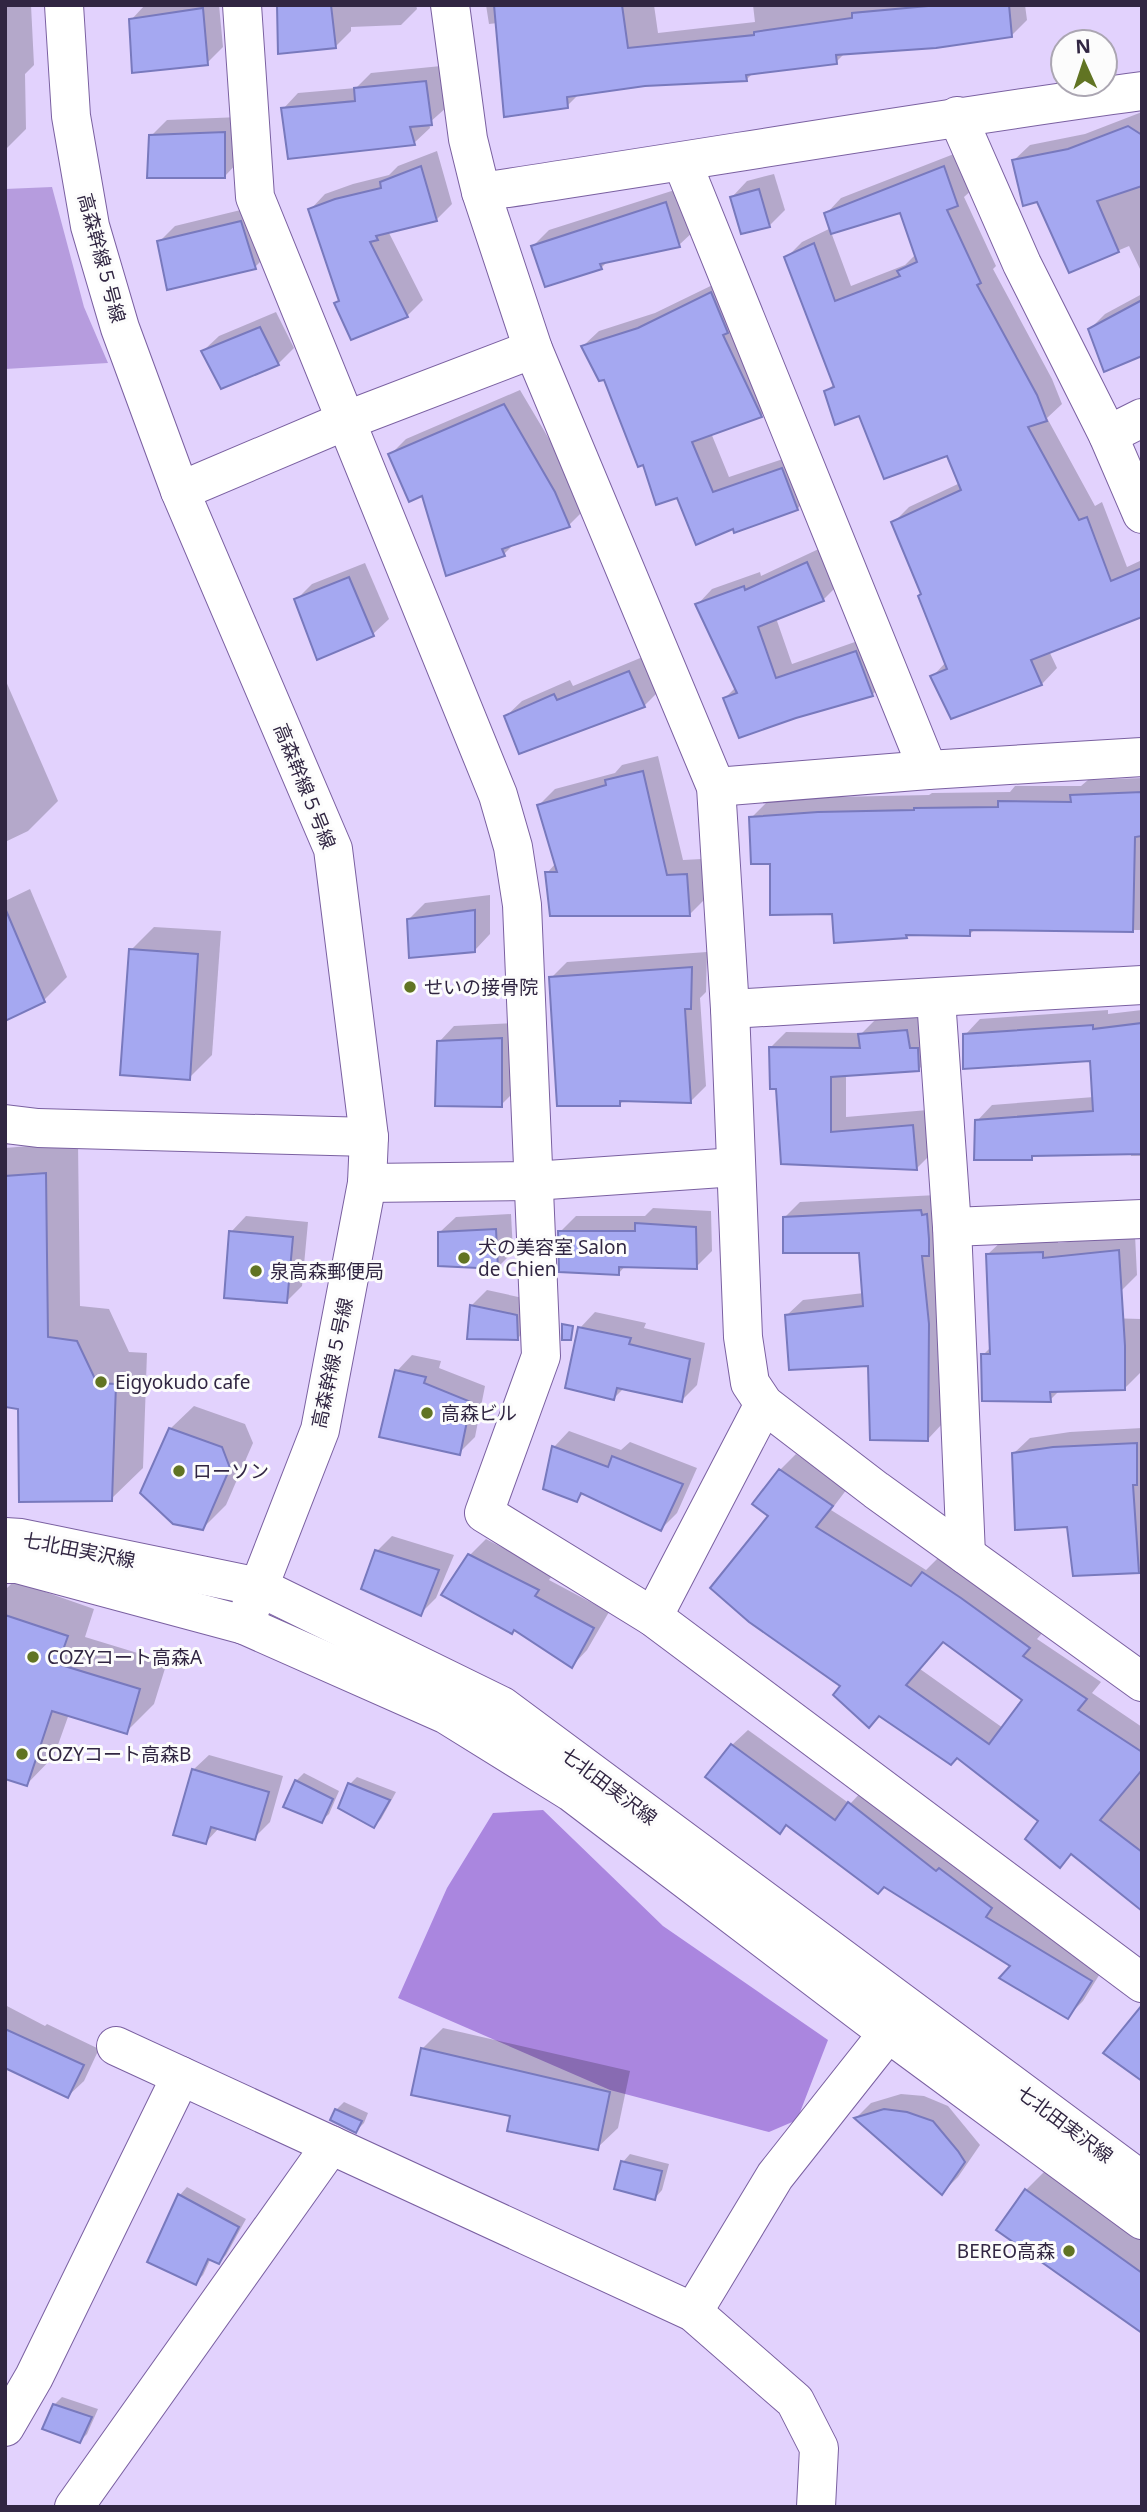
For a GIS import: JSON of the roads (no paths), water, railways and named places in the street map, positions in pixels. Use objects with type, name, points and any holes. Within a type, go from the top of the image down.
[{"type":"street","name":"高森幹線５号線","points":[[64,5],[71,116],[90,226],[120,328],[180,491],[333,849],[369,1137],[366,1183],[320,1430],[244,1625]]},
{"type":"street","points":[[242,5],[255,197],[498,796],[513,847],[522,905],[541,1356],[484,1513],[653,1617],[1139,1977]]},
{"type":"street","points":[[450,5],[468,139],[481,192],[533,349],[716,787],[730,1009],[743,1337],[750,1383],[764,1404],[876,1490],[1142,1682]]},
{"type":"street","points":[[481,192],[957,116],[1142,91]]},
{"type":"street","points":[[957,116],[1022,264],[1108,435],[1142,513]]},
{"type":"street","points":[[682,162],[928,770]]},
{"type":"street","points":[[180,491],[345,422],[533,349]]},
{"type":"street","points":[[1108,435],[1142,418]]},
{"type":"street","points":[[716,787],[1142,757]]},
{"type":"street","points":[[730,1009],[1142,985]]},
{"type":"street","points":[[936,999],[952,1227],[966,1555]]},
{"type":"street","points":[[5,1125],[369,1137]]},
{"type":"street","points":[[366,1183],[533,1181],[736,1167]]},
{"type":"street","points":[[952,1227],[1142,1219]]},
{"type":"street","points":[[653,1617],[764,1404]]},
{"type":"street","name":"七北田実沢線","points":[[5,1537],[259,1587],[502,1706],[1142,2181]]},
{"type":"street","points":[[5,1564],[17,1564],[244,1625],[447,1715],[571,1792],[888,2034],[1142,2220]]},
{"type":"street","points":[[693,2312],[775,2176],[888,2034]]},
{"type":"street","points":[[116,2046],[693,2312],[795,2401],[820,2448],[816,2507]]},
{"type":"street","points":[[5,2427],[34,2378],[181,2076]]},
{"type":"street","points":[[74,2507],[331,2145]]},
{"type":"place","name":"せいの接骨院","points":[[410,987]]},
{"type":"place","name":"犬の美容室 Salon de Chien","points":[[464,1258]]},
{"type":"place","name":"泉高森郵便局","points":[[256,1271]]},
{"type":"place","name":"Eigyokudo cafe","points":[[101,1382]]},
{"type":"place","name":"高森ビル","points":[[427,1413]]},
{"type":"place","name":"ローソン","points":[[179,1471]]},
{"type":"place","name":"COZYコート高森A","points":[[33,1657]]},
{"type":"place","name":"COZYコート高森B","points":[[22,1754]]},
{"type":"place","name":"BEREO高森","points":[[1069,2251]]}]
